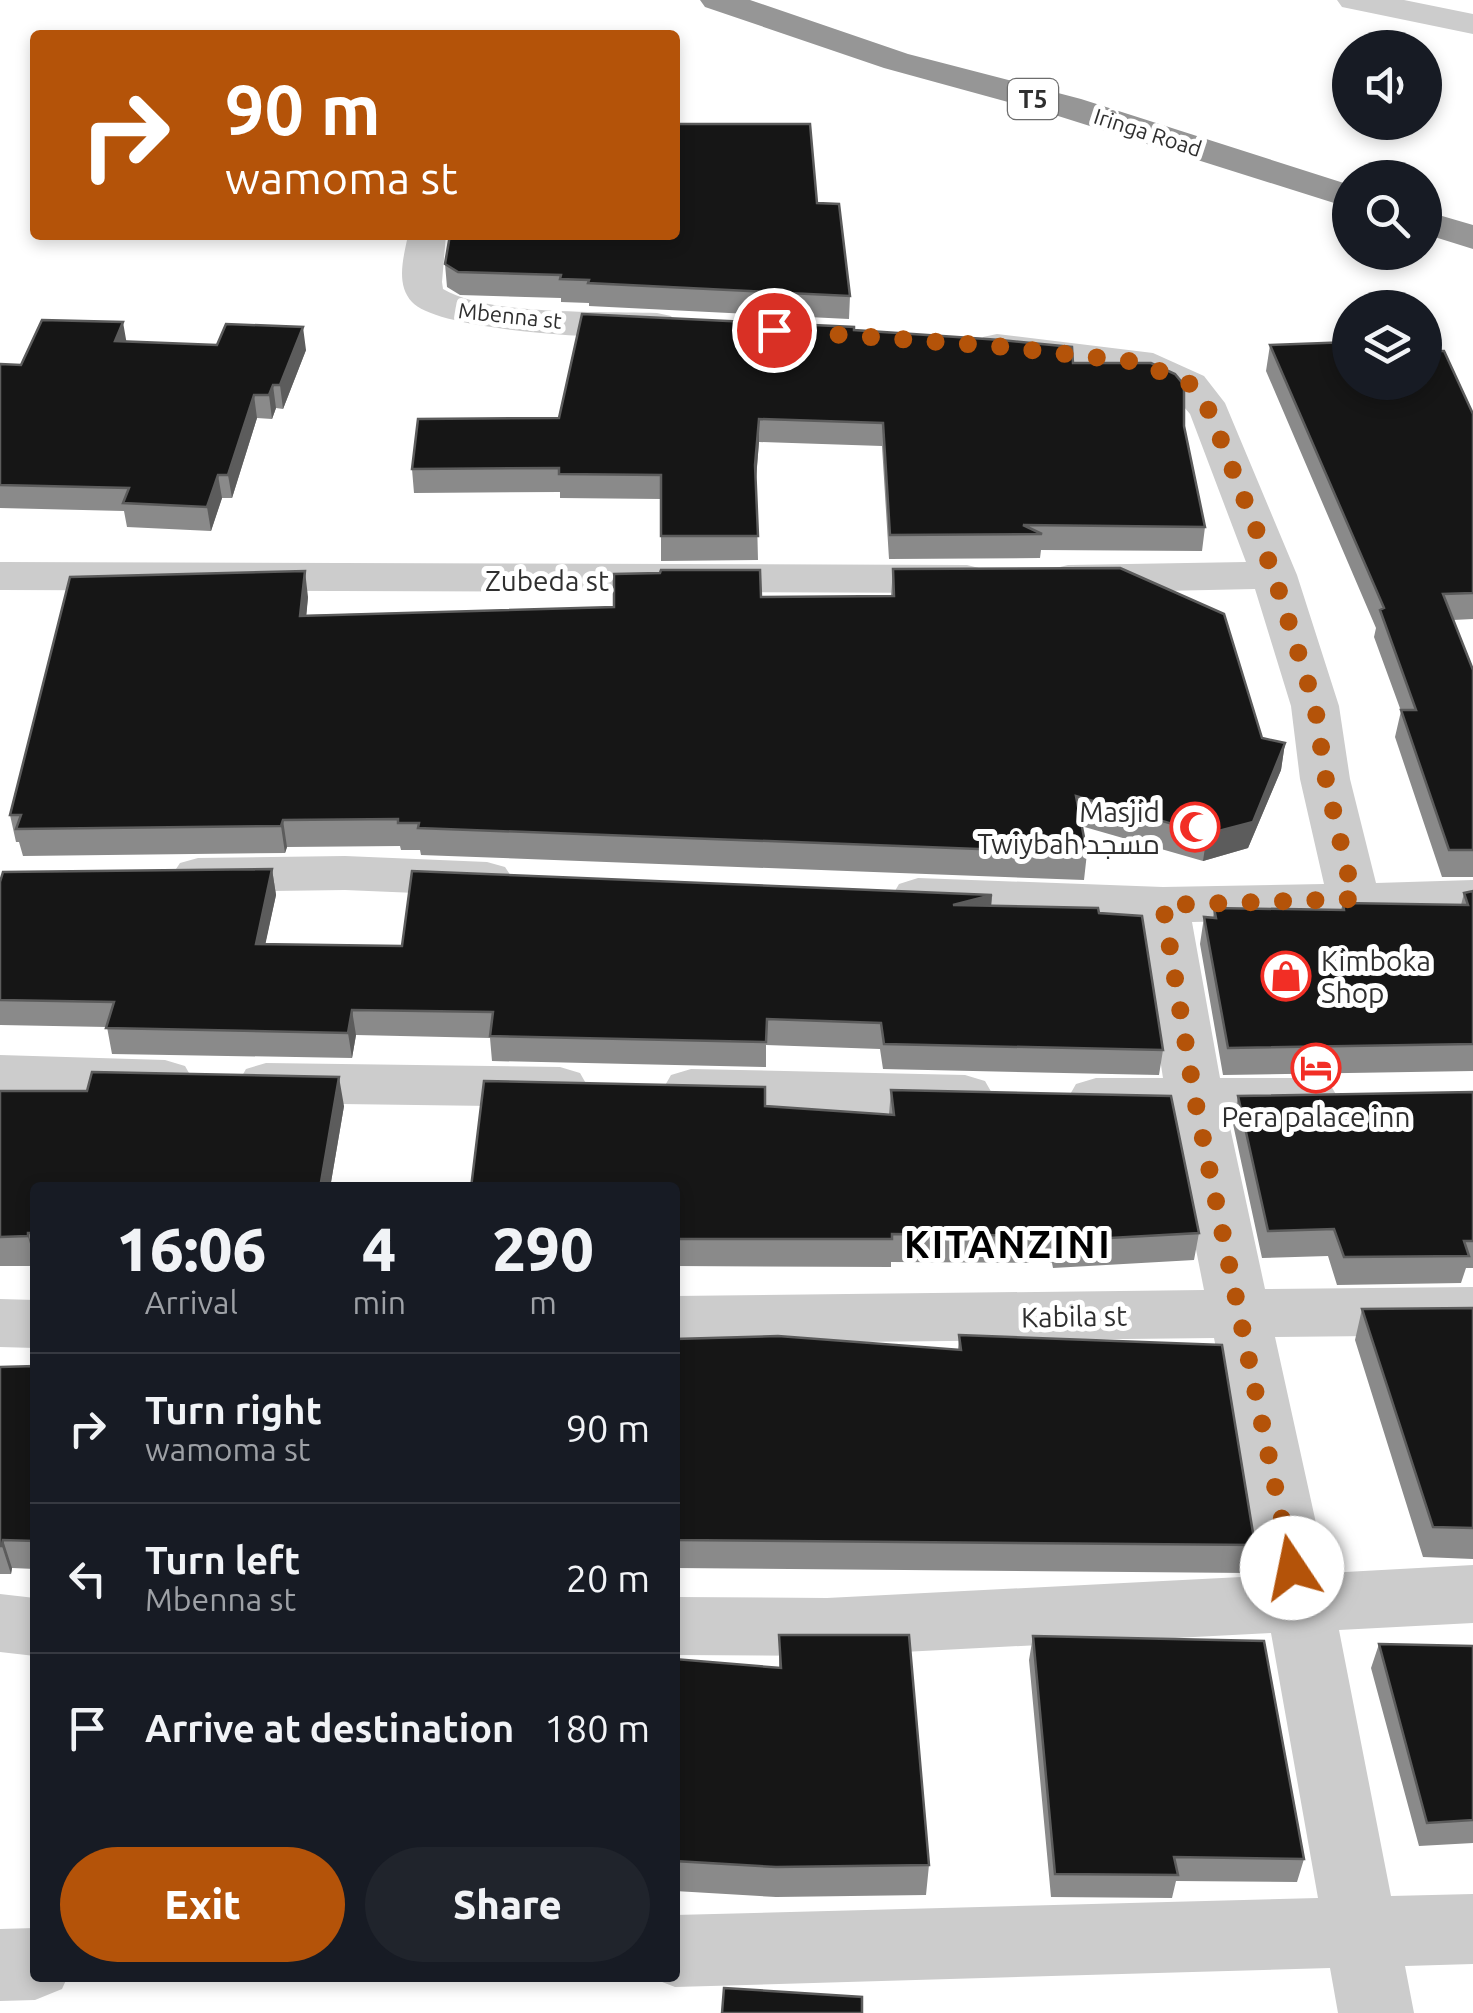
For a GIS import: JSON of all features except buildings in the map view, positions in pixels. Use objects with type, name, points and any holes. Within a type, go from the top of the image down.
[{"type":"highway","name":"Iringa Road","points":[[716,0],[896,61],[1085,112],[1332,191]]},
{"type":"highway","points":[[1442,227],[1473,237]]},
{"type":"street","points":[[1354,0],[1473,24]]},
{"type":"street","name":"Mbenna st","points":[[426,240],[421,272],[425,294],[436,304],[453,310],[545,320],[700,327]]},
{"type":"street","points":[[954,342],[1138,362],[1190,384],[1210,412],[1274,575],[1315,706],[1326,780],[1354,899]]},
{"type":"street","name":"Zubeda st","points":[[0,576],[369,580],[1274,575]]},
{"type":"street","points":[[153,875],[344,873],[544,881]]},
{"type":"street","points":[[864,894],[1163,905],[1473,898]]},
{"type":"street","points":[[1163,905],[1195,1100],[1300,1604],[1376,2013]]},
{"type":"street","points":[[0,1075],[1195,1100],[1354,1098]]},
{"type":"street","name":"Kabila st","points":[[680,1320],[1473,1311]]},
{"type":"street","points":[[0,1324],[30,1324]]},
{"type":"street","points":[[680,1626],[827,1627],[1473,1594]]},
{"type":"street","points":[[0,1624],[30,1627]]},
{"type":"street","points":[[680,1952],[1473,1929]]},
{"type":"street","points":[[0,1965],[30,1964]]},
{"type":"place","name":"Masjid Twiybah مسجد","points":[[1195,827]]},
{"type":"place","name":"Kimboka Shop","points":[[1286,976]]},
{"type":"place","name":"Pera palace inn","points":[[1316,1068]]},
{"type":"district","name":"KITANZINI","points":[[1008,1244]]},
{"type":"route","points":[[774,330],[884,336],[1138,362],[1190,384],[1210,412],[1274,575],[1315,706],[1326,780],[1354,899],[1163,905],[1195,1100],[1292,1568]]}]
